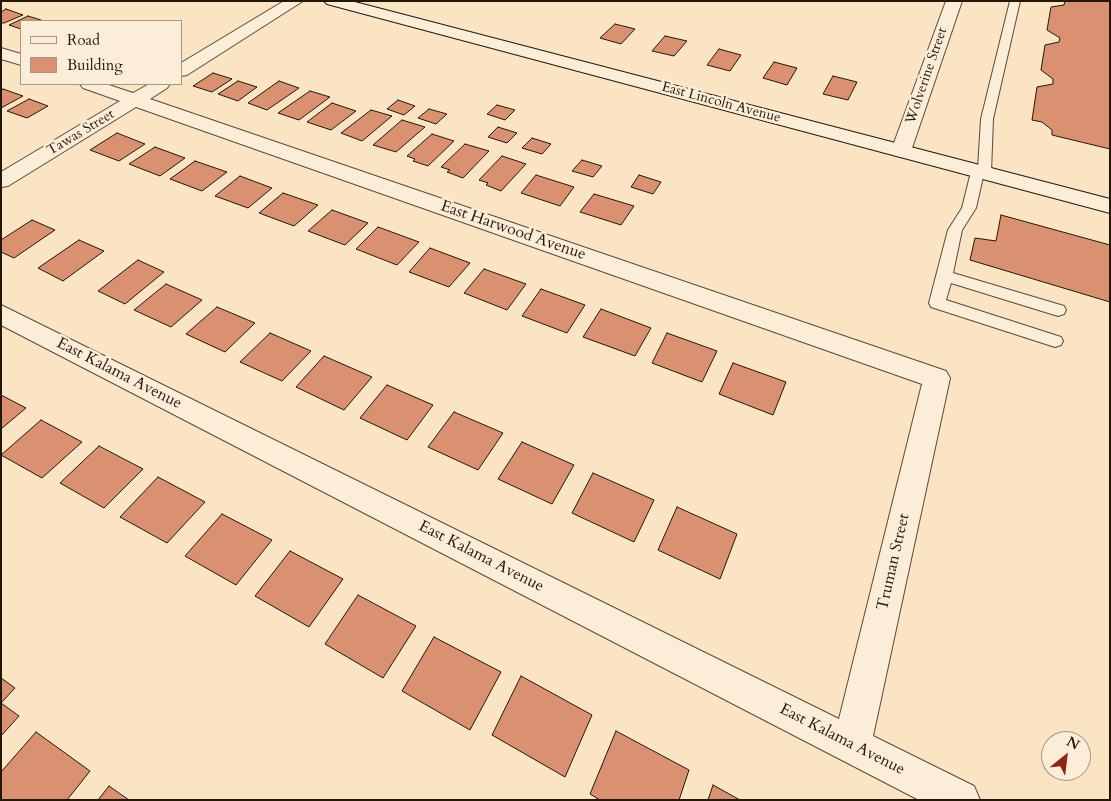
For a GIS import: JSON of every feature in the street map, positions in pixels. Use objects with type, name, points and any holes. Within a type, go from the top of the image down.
[{"type":"street","points":[[182,70],[295,1]]},
{"type":"street","name":"East Lincoln Avenue","points":[[332,1],[1110,206]]},
{"type":"street","name":"Wolverine Street","points":[[901,151],[954,1]]},
{"type":"street","points":[[1,53],[20,60]]},
{"type":"street","name":"East Harwood Avenue","points":[[93,85],[937,378]]},
{"type":"street","name":"Tawas Street","points":[[1,181],[159,85]]},
{"type":"street","name":"East Kalama Avenue","points":[[1,314],[960,800]]},
{"type":"street","name":"Truman Street","points":[[852,745],[937,378]]},
{"type":"lane","points":[[1015,1],[987,119],[981,173],[968,208],[955,230],[937,303],[1055,341]]},
{"type":"lane","points":[[945,276],[1058,310]]},
{"type":"building","points":[[1065,1],[1110,1],[1110,149],[1052,135],[1052,130],[1042,122],[1032,120],[1037,87],[1053,84],[1053,79],[1041,70],[1045,45],[1059,42],[1060,38],[1047,30],[1051,7],[1064,5]]},
{"type":"building","points":[[6,9],[23,15],[1,23],[1,12]]},
{"type":"building","points":[[28,16],[41,20],[20,20],[20,29],[9,25]]},
{"type":"building","points":[[615,24],[635,29],[621,44],[600,38]]},
{"type":"building","points":[[665,36],[687,41],[674,56],[652,51]]},
{"type":"building","points":[[719,49],[741,55],[730,71],[707,65]]},
{"type":"building","points":[[774,62],[797,68],[787,85],[763,78]]},
{"type":"building","points":[[213,73],[232,79],[212,92],[193,86]]},
{"type":"building","points":[[833,76],[857,82],[848,100],[823,94]]},
{"type":"building","points":[[238,81],[257,87],[238,101],[218,94]]},
{"type":"building","points":[[279,81],[299,88],[267,110],[248,103]]},
{"type":"building","points":[[3,89],[23,96],[1,108],[1,91]]},
{"type":"building","points":[[310,91],[330,97],[299,120],[278,113]]},
{"type":"building","points":[[29,99],[48,106],[27,118],[7,111]]},
{"type":"building","points":[[398,100],[415,106],[404,115],[387,109]]},
{"type":"building","points":[[332,103],[356,111],[331,130],[307,122]]},
{"type":"building","points":[[497,105],[515,110],[505,120],[487,114]]},
{"type":"building","points":[[429,109],[447,114],[436,124],[418,118]]},
{"type":"building","points":[[371,110],[392,116],[362,141],[341,133]]},
{"type":"building","points":[[402,120],[425,127],[396,152],[373,145]]},
{"type":"building","points":[[498,127],[517,133],[507,143],[488,137]]},
{"type":"building","points":[[117,133],[145,144],[119,161],[90,150]]},
{"type":"building","points":[[432,134],[454,141],[428,166],[413,161],[415,159],[407,156]]},
{"type":"building","points":[[532,138],[551,144],[542,154],[522,148]]},
{"type":"building","points":[[465,144],[489,151],[463,178],[447,172],[450,170],[441,167]]},
{"type":"building","points":[[155,147],[185,158],[160,176],[129,164]]},
{"type":"building","points":[[502,156],[526,164],[501,191],[479,180]]},
{"type":"building","points":[[582,160],[602,166],[593,177],[572,171]]},
{"type":"building","points":[[195,161],[227,172],[202,191],[170,179]]},
{"type":"building","points":[[536,175],[574,187],[560,206],[521,193]]},
{"type":"building","points":[[639,175],[661,182],[653,194],[631,187]]},
{"type":"building","points":[[240,176],[272,188],[248,208],[215,196]]},
{"type":"building","points":[[283,193],[318,205],[294,226],[259,213]]},
{"type":"building","points":[[594,194],[634,206],[621,225],[580,212]]},
{"type":"building","points":[[332,210],[368,223],[345,245],[308,231]]},
{"type":"building","points":[[1001,215],[1110,245],[1110,302],[970,260],[975,238],[996,241]]},
{"type":"building","points":[[32,220],[55,230],[14,258],[1,252],[1,240]]},
{"type":"building","points":[[378,227],[419,242],[397,265],[356,249]]},
{"type":"building","points":[[79,240],[104,251],[63,281],[38,268]]},
{"type":"building","points":[[430,248],[470,263],[449,287],[409,272]]},
{"type":"building","points":[[138,260],[164,272],[125,304],[98,291]]},
{"type":"building","points":[[484,269],[526,284],[507,310],[464,293]]},
{"type":"building","points":[[166,284],[202,300],[171,327],[134,310]]},
{"type":"building","points":[[541,289],[585,305],[567,333],[522,316]]},
{"type":"building","points":[[217,307],[255,323],[225,352],[186,334]]},
{"type":"building","points":[[601,309],[651,328],[635,356],[583,337]]},
{"type":"building","points":[[270,333],[311,351],[282,381],[240,362]]},
{"type":"building","points":[[667,333],[717,351],[702,382],[652,363]]},
{"type":"building","points":[[324,356],[372,377],[344,410],[296,387]]},
{"type":"building","points":[[733,363],[786,382],[773,415],[719,394]]},
{"type":"building","points":[[387,385],[433,405],[407,440],[360,418]]},
{"type":"building","points":[[1,395],[26,408],[1,429]]},
{"type":"building","points":[[454,412],[503,433],[478,470],[428,447]]},
{"type":"building","points":[[41,420],[82,442],[42,478],[1,455]]},
{"type":"building","points":[[522,442],[574,465],[552,504],[498,479]]},
{"type":"building","points":[[99,446],[143,469],[104,508],[60,483]]},
{"type":"building","points":[[593,473],[654,500],[634,542],[572,513]]},
{"type":"building","points":[[158,477],[205,502],[167,543],[120,517]]},
{"type":"building","points":[[677,507],[737,534],[720,579],[658,550]]},
{"type":"building","points":[[222,514],[272,540],[236,585],[185,556]]},
{"type":"building","points":[[290,551],[343,579],[309,627],[255,596]]},
{"type":"building","points":[[358,595],[416,626],[383,678],[325,644]]},
{"type":"building","points":[[434,637],[501,672],[470,730],[402,691]]},
{"type":"building","points":[[521,676],[592,715],[565,777],[492,735]]},
{"type":"building","points":[[1,678],[15,688],[1,703]]},
{"type":"building","points":[[1,703],[19,716],[1,736]]},
{"type":"building","points":[[616,731],[689,770],[679,800],[600,800],[590,794]]},
{"type":"building","points":[[36,732],[90,771],[67,800],[1,800],[1,772]]},
{"type":"building","points":[[713,785],[740,800],[708,800]]},
{"type":"building","points":[[109,786],[129,800],[98,800]]}]
